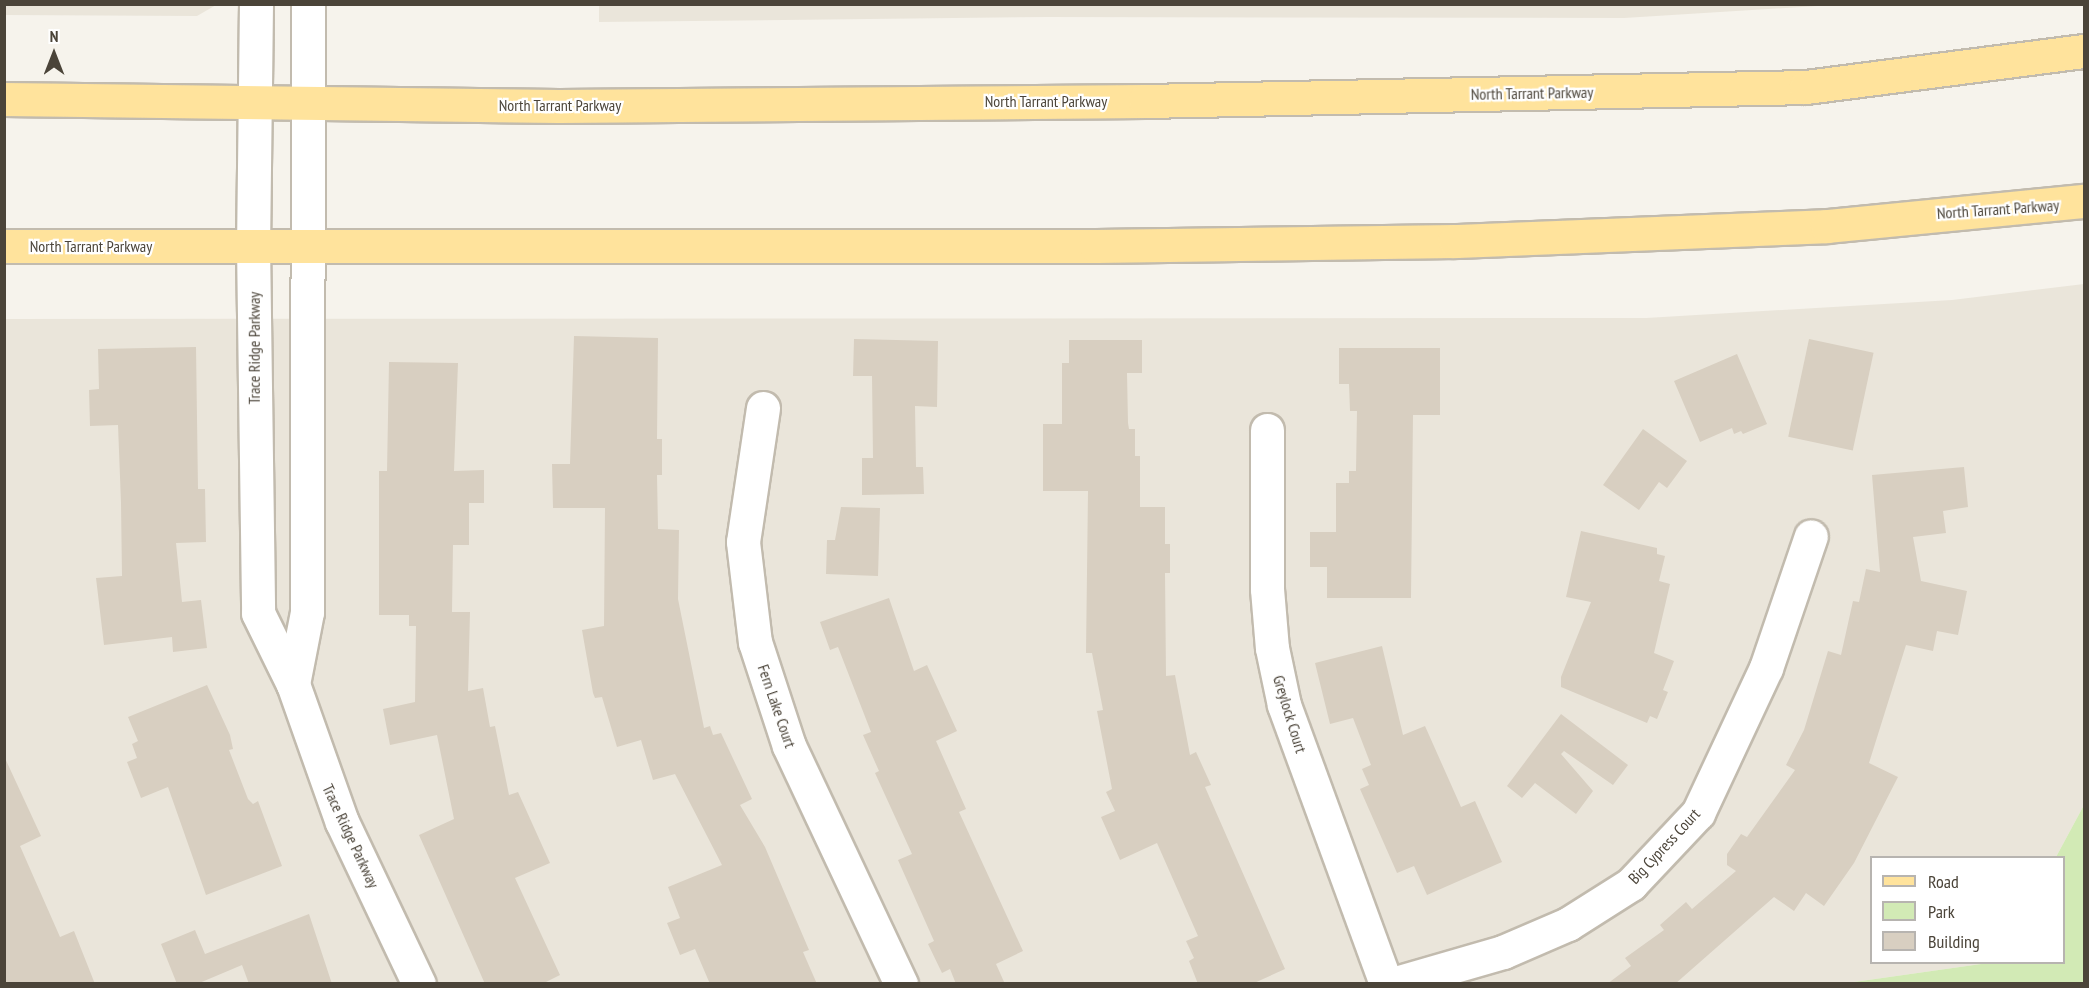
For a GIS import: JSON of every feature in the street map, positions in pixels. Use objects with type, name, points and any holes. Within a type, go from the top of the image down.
[{"type":"main road","name":"North Tarrant Parkway","points":[[4,99],[570,105],[1145,101],[1806,87],[2085,51]]},
{"type":"main road","name":"North Tarrant Parkway","points":[[4,246],[253,244],[1096,246],[1455,241],[1827,226],[2085,201]]},
{"type":"street","name":"Trace Ridge Parkway","points":[[256,4],[253,244],[258,613],[293,684],[342,822],[419,984]]},
{"type":"street","points":[[293,684],[307,612],[308,4]]},
{"type":"street","name":"Fern Lake Court","points":[[763,408],[743,542],[755,642],[789,746],[901,984]]},
{"type":"street","name":"Greylock Court","points":[[1267,430],[1267,589],[1272,648],[1284,705],[1386,984]]},
{"type":"street","name":"Big Cypress Court","points":[[1392,984],[1503,952],[1568,924],[1631,884],[1698,813],[1766,668],[1811,536]]},
{"type":"shaded area","points":[[5,4],[216,5],[197,16],[5,15]]},
{"type":"shaded area","points":[[599,4],[1833,5],[1624,18],[1047,17],[599,22]]},
{"type":"shaded area","points":[[2084,284],[2084,805],[2057,856],[1870,856],[1870,964],[1981,964],[1847,983],[5,983],[4,319],[1646,318],[1952,300]]},
{"type":"green space","points":[[2084,805],[2084,983],[1847,983],[1981,964],[2065,964],[2065,856],[2057,856]]},
{"type":"building","points":[[574,336],[658,338],[657,439],[662,439],[662,475],[657,475],[658,529],[679,530],[678,599],[704,728],[710,726],[713,735],[721,733],[752,799],[740,805],[765,847],[809,950],[803,952],[817,984],[710,984],[695,949],[680,955],[667,923],[680,918],[668,887],[722,865],[675,774],[653,780],[641,740],[617,747],[602,697],[595,698],[593,693],[582,630],[604,626],[605,508],[553,508],[552,464],[570,464]]},
{"type":"building","points":[[854,339],[938,341],[937,407],[915,406],[916,467],[923,467],[924,494],[862,495],[862,458],[873,458],[872,376],[853,376]]},
{"type":"building","points":[[1809,339],[1874,353],[1853,451],[1788,437]]},
{"type":"building","points":[[1069,340],[1142,340],[1142,373],[1127,373],[1128,423],[1129,429],[1135,429],[1135,456],[1140,456],[1140,507],[1165,507],[1165,544],[1170,544],[1170,573],[1165,573],[1166,676],[1175,675],[1190,755],[1196,752],[1211,785],[1205,787],[1285,969],[1252,984],[1198,984],[1189,961],[1194,958],[1186,941],[1198,936],[1157,843],[1120,860],[1101,817],[1115,811],[1106,792],[1112,789],[1097,711],[1103,710],[1092,653],[1086,653],[1088,491],[1043,491],[1043,424],[1062,424],[1062,363],[1069,363]]},
{"type":"building","points":[[196,347],[198,489],[205,489],[206,542],[176,543],[182,602],[201,600],[207,648],[173,652],[172,637],[104,645],[96,578],[122,576],[121,503],[118,425],[90,426],[89,390],[99,389],[98,349]]},
{"type":"building","points":[[1339,348],[1440,348],[1440,415],[1413,415],[1411,598],[1327,598],[1327,567],[1310,567],[1310,532],[1336,532],[1336,483],[1349,483],[1349,471],[1356,471],[1357,411],[1350,411],[1349,384],[1339,384]]},
{"type":"building","points":[[1737,354],[1767,424],[1743,434],[1741,431],[1734,434],[1732,428],[1700,442],[1674,381]]},
{"type":"building","points":[[389,362],[458,363],[454,471],[484,470],[484,503],[469,503],[469,545],[453,545],[452,612],[470,612],[468,691],[483,688],[490,727],[495,726],[509,795],[518,792],[550,863],[515,878],[560,975],[542,984],[485,984],[419,835],[454,819],[437,735],[390,745],[383,709],[415,702],[416,626],[409,626],[409,615],[379,615],[379,471],[387,471]]},
{"type":"building","points":[[1643,429],[1687,461],[1667,488],[1659,482],[1639,510],[1603,485]]},
{"type":"building","points":[[1964,467],[1968,507],[1943,511],[1946,533],[1913,537],[1921,581],[1967,591],[1958,635],[1937,631],[1933,651],[1906,645],[1869,763],[1898,777],[1854,863],[1824,906],[1806,893],[1794,911],[1774,897],[1675,984],[1607,984],[1631,966],[1625,958],[1664,930],[1660,925],[1686,902],[1692,909],[1736,871],[1727,865],[1727,854],[1741,834],[1747,837],[1795,770],[1786,765],[1804,730],[1828,651],[1841,655],[1853,601],[1859,602],[1866,569],[1880,572],[1872,475]]},
{"type":"building","points":[[841,507],[880,508],[878,576],[826,574],[827,540],[835,540]]},
{"type":"building","points":[[1581,531],[1657,548],[1657,554],[1665,556],[1659,581],[1670,584],[1654,653],[1674,661],[1663,690],[1668,692],[1657,719],[1650,716],[1647,723],[1561,687],[1561,677],[1591,602],[1566,597]]},
{"type":"building","points":[[889,598],[914,671],[927,665],[957,731],[936,741],[966,809],[959,812],[1023,951],[996,964],[1005,984],[956,984],[950,969],[942,973],[928,944],[934,941],[898,860],[912,854],[875,773],[879,771],[863,735],[871,732],[838,647],[830,650],[820,622]]},
{"type":"building","points":[[1382,646],[1403,735],[1425,726],[1461,807],[1475,801],[1502,862],[1427,895],[1414,866],[1397,873],[1360,789],[1369,785],[1362,769],[1371,765],[1353,718],[1330,724],[1315,663]]},
{"type":"building","points":[[207,685],[230,735],[233,749],[229,750],[248,799],[253,804],[258,801],[282,866],[206,895],[168,787],[141,798],[127,762],[137,758],[132,744],[138,741],[128,717]]},
{"type":"building","points":[[1561,714],[1628,765],[1613,785],[1564,751],[1561,754],[1593,791],[1576,814],[1535,783],[1522,798],[1507,786]]},
{"type":"building","points":[[4,756],[41,836],[20,846],[60,937],[74,931],[95,984],[4,984]]},
{"type":"building","points":[[309,914],[332,984],[249,984],[242,965],[197,984],[177,984],[161,944],[195,930],[205,954]]}]
